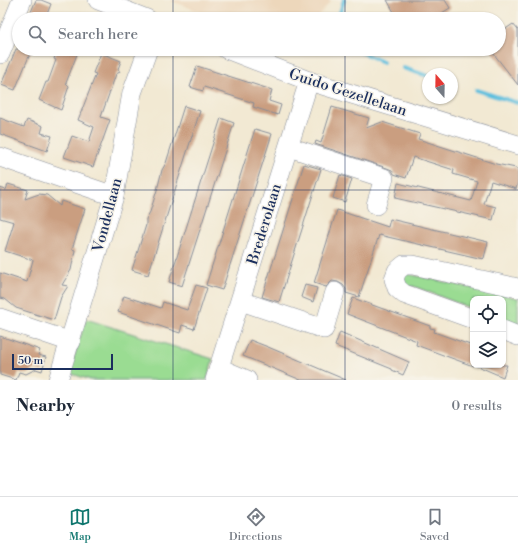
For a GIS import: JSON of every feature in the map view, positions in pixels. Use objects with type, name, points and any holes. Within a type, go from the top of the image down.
[{"type":"street","points":[[17,12],[22,0]]},
{"type":"street","points":[[98,0],[129,12]]},
{"type":"street","points":[[0,54],[12,25]]},
{"type":"street","name":"Vondellaan","points":[[58,380],[71,342],[114,196],[132,93],[145,56]]},
{"type":"street","name":"Guido Gezellelaan","points":[[244,56],[309,81],[518,145]]},
{"type":"street","name":"Brederolaan","points":[[247,380],[217,374],[309,81]]},
{"type":"street","points":[[289,147],[384,178],[376,205]]},
{"type":"street","points":[[0,157],[114,196]]},
{"type":"street","points":[[470,318],[404,294],[395,284],[394,280],[397,271],[404,265],[413,264],[518,288]]},
{"type":"street","points":[[241,301],[324,329],[335,292]]},
{"type":"street","points":[[0,318],[71,342]]},
{"type":"street","points":[[506,331],[518,336]]},
{"type":"shaded area","points":[[169,0],[332,0],[322,12],[201,12]]},
{"type":"green space","points":[[403,273],[518,298],[518,329],[516,325],[506,321],[506,296],[470,296],[470,308],[413,286],[407,289],[402,276]]},
{"type":"green space","points":[[86,319],[213,359],[207,380],[91,380],[69,373]]},
{"type":"building","points":[[36,0],[41,0],[51,4],[48,12],[31,12]]},
{"type":"building","points":[[387,0],[445,0],[450,8],[443,12],[394,12]]},
{"type":"building","points":[[513,24],[518,30],[518,85],[495,56],[506,56],[506,29]]},
{"type":"building","points":[[13,56],[29,56],[15,90],[1,85]]},
{"type":"building","points":[[55,56],[76,56],[66,83],[69,86],[61,110],[39,100],[46,82],[48,82],[56,60],[54,59]]},
{"type":"building","points":[[100,56],[108,56],[121,61],[118,69],[120,72],[116,74],[101,117],[110,120],[93,167],[64,157],[72,136],[89,142],[94,127],[78,120],[96,74],[93,73]]},
{"type":"building","points":[[197,66],[272,90],[269,101],[281,105],[278,115],[253,107],[254,103],[204,87],[203,91],[190,87]]},
{"type":"building","points":[[184,106],[200,111],[148,275],[132,270],[146,225],[146,219],[150,212],[162,170],[166,163]]},
{"type":"building","points":[[332,107],[369,118],[366,128],[382,122],[420,134],[418,139],[496,164],[516,168],[518,170],[518,182],[516,189],[491,181],[484,204],[496,207],[493,220],[395,198],[398,183],[471,201],[477,181],[453,174],[454,170],[413,157],[406,178],[394,174],[392,170],[387,168],[315,144],[316,141],[321,143]]},
{"type":"building","points":[[0,118],[24,127],[27,120],[43,126],[41,133],[52,136],[47,151],[0,134]]},
{"type":"building","points":[[221,118],[234,123],[182,286],[169,282]]},
{"type":"building","points":[[255,129],[272,134],[222,290],[206,285]]},
{"type":"building","points":[[304,164],[321,169],[279,302],[262,297]]},
{"type":"building","points":[[340,175],[352,179],[345,202],[333,198]]},
{"type":"building","points":[[8,184],[28,190],[25,199],[39,194],[47,195],[60,206],[61,201],[85,209],[72,249],[75,250],[71,270],[62,285],[68,286],[61,297],[54,320],[16,308],[5,299],[0,298],[0,273],[27,282],[33,260],[5,251],[14,222],[0,218],[0,188],[6,190]]},
{"type":"building","points":[[337,210],[388,227],[390,219],[488,242],[484,258],[379,235],[359,297],[346,293],[346,289],[338,282],[332,281],[326,287],[314,283]]},
{"type":"building","points":[[196,285],[207,288],[194,329],[182,325],[180,333],[118,312],[124,296],[161,308],[163,302],[187,310]]},
{"type":"building","points":[[305,285],[317,288],[313,302],[301,297]]},
{"type":"building","points":[[353,298],[430,326],[430,328],[435,329],[434,332],[470,345],[470,365],[416,345],[417,341],[347,314]]},
{"type":"building","points":[[340,332],[409,362],[403,375],[392,369],[335,346]]},
{"type":"building","points":[[0,336],[40,350],[38,355],[46,357],[42,371],[36,369],[26,374],[19,372],[16,380],[0,375]]},
{"type":"building","points":[[250,340],[346,380],[301,380],[243,356]]},
{"type":"building","points":[[482,368],[506,368],[503,377]]},
{"type":"waterway","points":[[340,12],[344,0]]},
{"type":"waterway","points":[[370,56],[383,62]]},
{"type":"waterway","points":[[403,68],[422,74]]},
{"type":"waterway","points":[[476,90],[518,103]]}]
